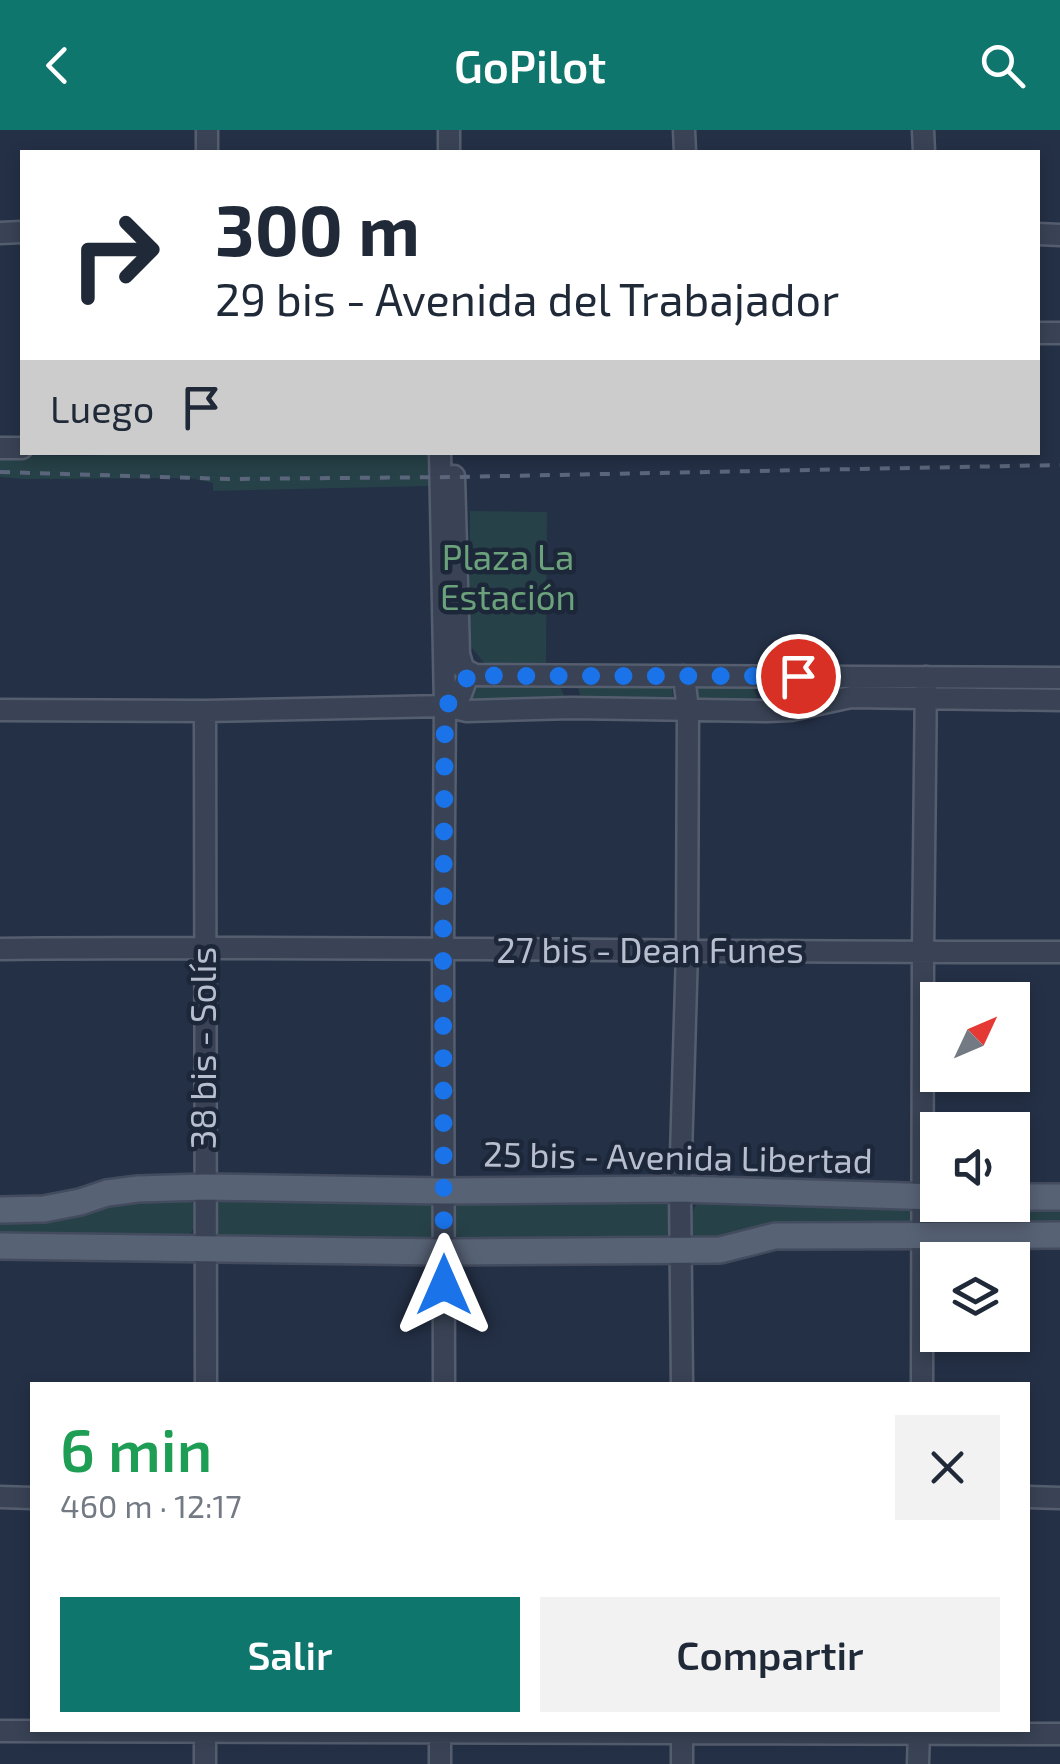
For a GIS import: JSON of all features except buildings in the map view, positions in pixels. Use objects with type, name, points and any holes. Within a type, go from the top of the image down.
[{"type":"main road","name":"25 bis - Avenida Libertad","points":[[0,1210],[44,1210],[107,1192],[204,1188],[680,1189],[920,1197]]},
{"type":"main road","points":[[1030,1197],[1060,1197]]},
{"type":"main road","name":"25 bis - Avenida Libertad","points":[[0,1246],[444,1252],[720,1250],[774,1236],[1060,1236]]},
{"type":"street","points":[[440,455],[459,654],[463,668],[475,675],[761,676],[1060,700]]},
{"type":"street","points":[[444,1382],[445,706],[448,531],[454,455]]},
{"type":"street","points":[[445,706],[461,694],[469,672]]},
{"type":"street","points":[[568,676],[572,708]]},
{"type":"street","points":[[682,1382],[680,1189],[688,710],[684,676]]},
{"type":"street","points":[[761,676],[767,711]]},
{"type":"street","points":[[0,710],[205,712],[445,706],[467,711],[767,711],[925,687],[1060,678]]},
{"type":"street","points":[[925,687],[922,952],[927,1112]]},
{"type":"street","name":"38 bis - Solís","points":[[205,712],[206,1382]]},
{"type":"street","name":"27 bis - Dean Funes","points":[[0,949],[1060,952]]},
{"type":"street","points":[[922,1382],[925,1222]]},
{"type":"street","points":[[0,1497],[30,1498]]},
{"type":"street","points":[[1030,1497],[1060,1498]]},
{"type":"street","points":[[0,1731],[30,1731]]},
{"type":"street","points":[[205,1732],[205,1764]]},
{"type":"street","points":[[440,1732],[440,1764]]},
{"type":"street","points":[[682,1732],[682,1764]]},
{"type":"street","points":[[918,1764],[919,1732]]},
{"type":"street","points":[[966,1732],[1060,1734]]},
{"type":"green space","points":[[0,455],[428,455],[429,486],[213,491],[213,483],[190,478],[0,477]]},
{"type":"green space","name":"Plaza La Estación","points":[[470,511],[547,512],[546,664],[485,664],[469,644]]},
{"type":"green space","points":[[473,683],[559,685],[565,697],[466,703]]},
{"type":"green space","points":[[669,686],[673,698],[669,702],[582,701],[578,688]]},
{"type":"green space","points":[[701,686],[753,686],[757,697],[753,703],[701,702]]},
{"type":"green space","points":[[775,686],[913,686],[784,701],[776,697]]},
{"type":"green space","points":[[190,1199],[196,1221],[184,1240],[0,1239],[0,1215],[114,1201]]},
{"type":"green space","points":[[216,1199],[431,1203],[431,1243],[217,1239]]},
{"type":"green space","points":[[670,1199],[670,1239],[456,1240],[456,1200]]},
{"type":"green space","points":[[704,1199],[908,1206],[914,1217],[910,1225],[695,1238],[691,1216]]},
{"type":"green space","points":[[1030,1206],[1060,1206],[1060,1228],[935,1227],[935,1222],[1030,1222]]},
{"type":"railway","points":[[0,472],[229,479],[1060,465]]},
{"type":"route","points":[[444,1285],[445,706],[461,694],[469,672],[506,676],[798,676]]}]
